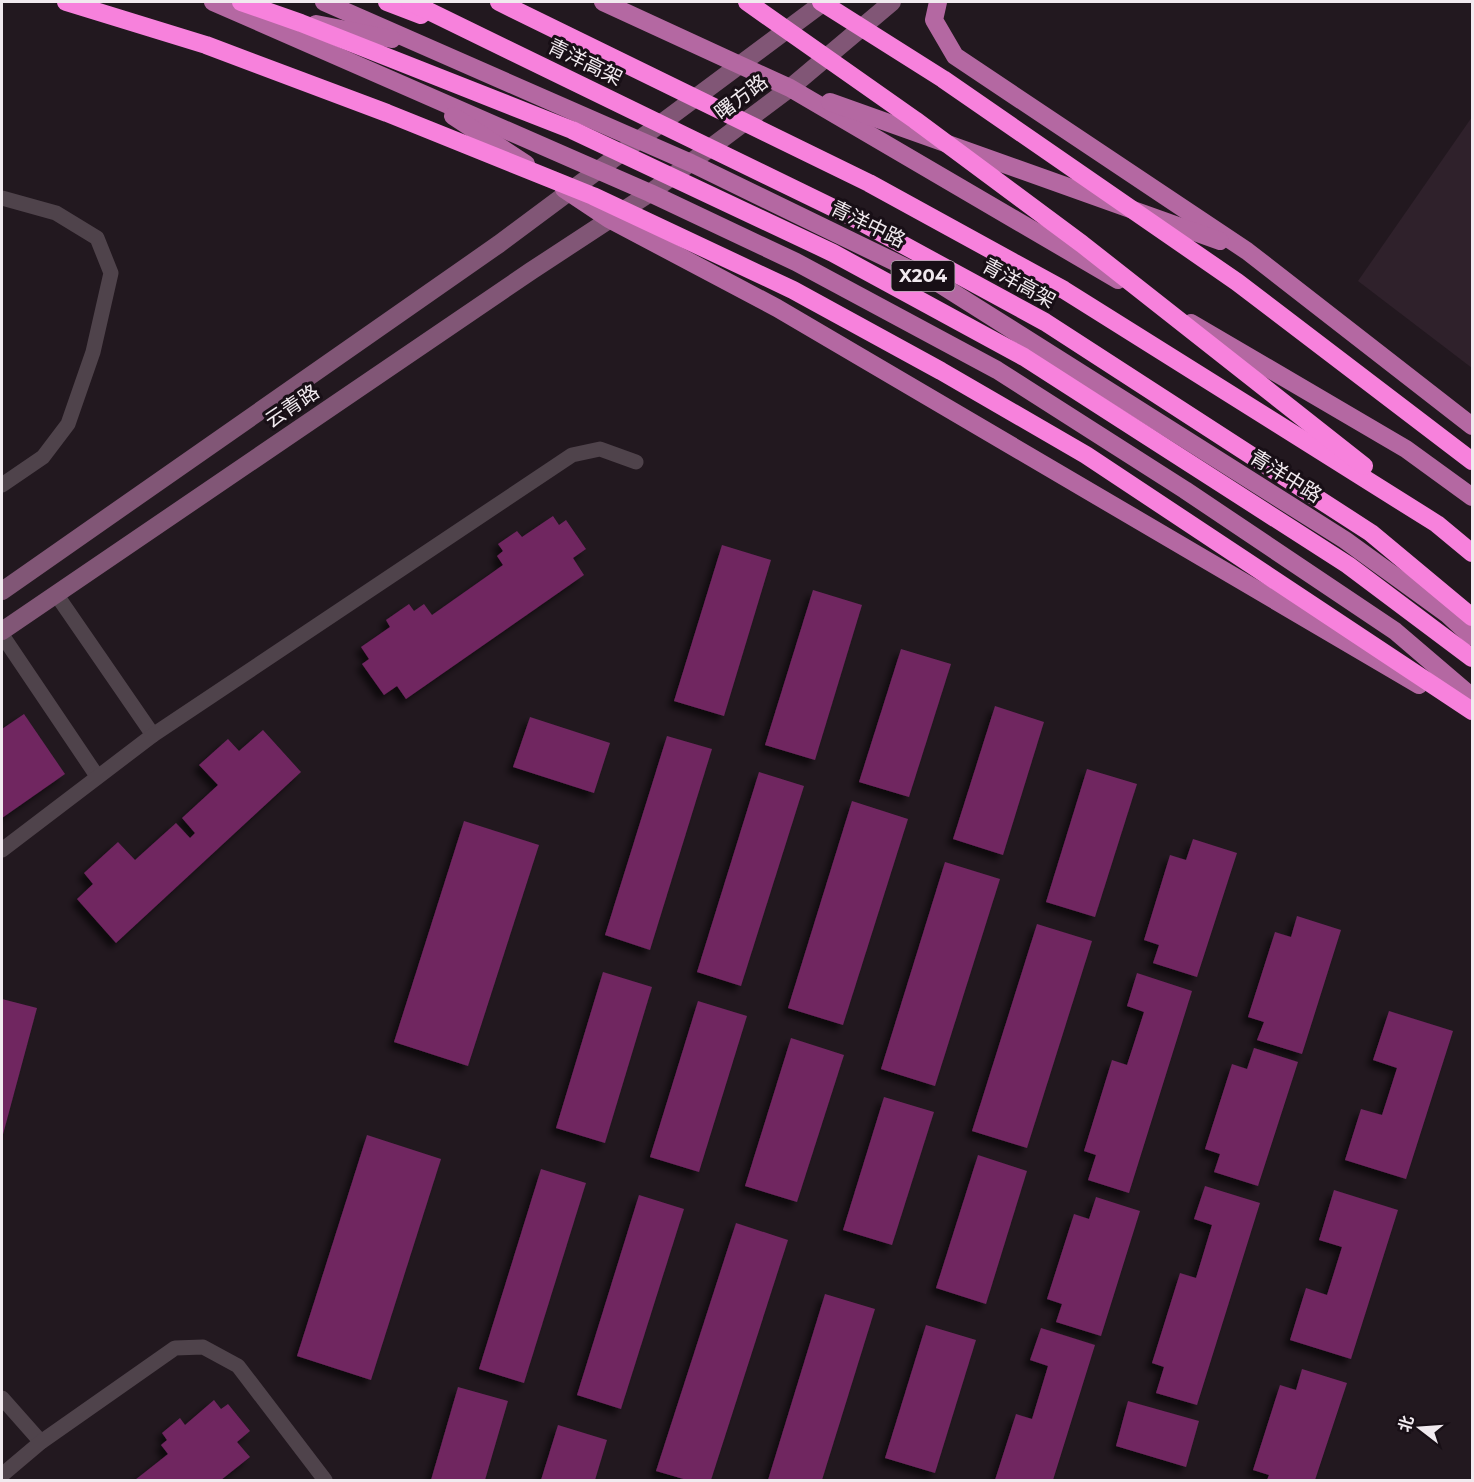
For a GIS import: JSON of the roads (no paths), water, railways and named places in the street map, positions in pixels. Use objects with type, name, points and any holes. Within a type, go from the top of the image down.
[{"type":"highway","points":[[66,2],[217,49],[387,113],[593,196],[793,290],[1086,454],[1473,711]]},
{"type":"highway","points":[[241,2],[301,23],[572,130],[834,253],[1024,357],[1348,565],[1473,658]]},
{"type":"highway","points":[[387,2],[514,52]]},
{"type":"highway","name":"青洋高架","points":[[410,2],[852,217],[1045,322],[1371,533],[1473,617]]},
{"type":"highway","name":"青洋高架","points":[[499,2],[869,183],[1054,284],[1437,524],[1473,553]]},
{"type":"highway","points":[[747,2],[915,120],[1082,244],[1437,524]]},
{"type":"highway","points":[[822,2],[943,79],[1236,282],[1473,461]]},
{"type":"main road","points":[[216,2],[428,47]]},
{"type":"main road","points":[[216,2],[650,193],[796,262],[997,370],[1185,490],[1395,631],[1473,697]]},
{"type":"main road","name":"青洋中路","points":[[324,2],[691,163],[938,283],[1345,540],[1447,614],[1473,637]]},
{"type":"main road","points":[[603,2],[790,88],[1406,449],[1473,497]]},
{"type":"main road","points":[[938,2],[934,20],[955,56],[1247,251],[1473,426]]},
{"type":"main road","points":[[410,88],[609,219],[777,308],[1473,717]]},
{"type":"main road","points":[[790,88],[1247,251]]},
{"type":"street","name":"曙方路","points":[[568,192],[822,2]]},
{"type":"street","name":"曙方路","points":[[609,219],[650,193],[790,88],[892,2]]},
{"type":"street","name":"云青路","points":[[2,591],[499,244],[568,192]]},
{"type":"street","name":"云青路","points":[[2,633],[609,219]]},
{"type":"lane","points":[[2,198],[56,213],[97,238],[111,273],[93,352],[68,424],[43,457],[2,485]]},
{"type":"lane","points":[[2,850],[153,735],[572,454],[600,449],[636,462]]},
{"type":"lane","points":[[56,594],[153,735]]},
{"type":"lane","points":[[2,633],[97,776]]},
{"type":"lane","points":[[2,1475],[40,1442],[175,1348],[203,1347],[238,1366],[325,1480]]},
{"type":"lane","points":[[2,1398],[40,1442]]}]
